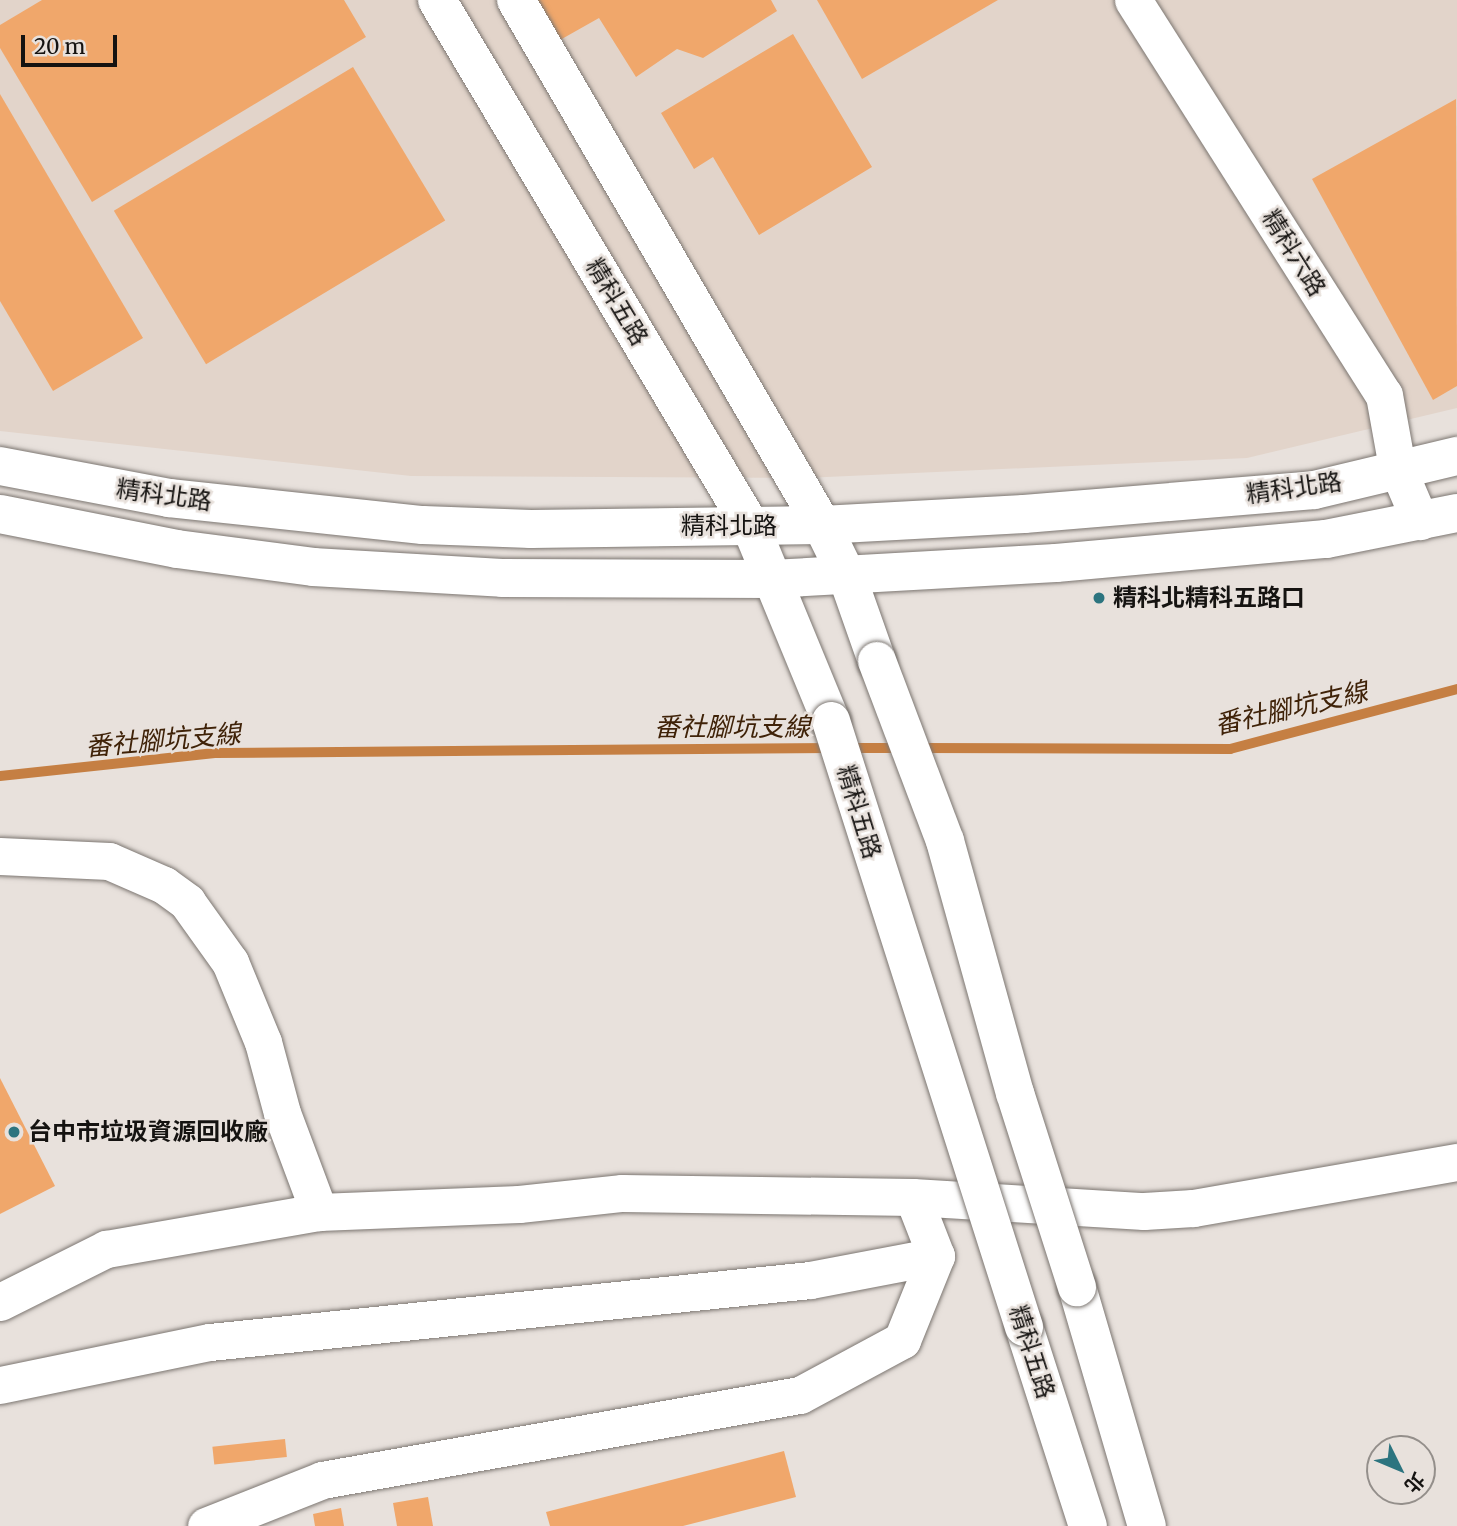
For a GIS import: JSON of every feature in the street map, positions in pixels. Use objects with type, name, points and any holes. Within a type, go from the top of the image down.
[{"type":"street","name":"精科五路","points":[[438,0],[751,527],[831,721],[1088,1526]]},
{"type":"street","points":[[516,0],[822,525],[848,576],[877,662],[945,841],[1015,1093],[1077,1287],[1147,1526]]},
{"type":"street","name":"精科六路","points":[[1133,0],[1384,395],[1397,467],[1420,521]]},
{"type":"street","name":"精科北路","points":[[0,466],[169,498],[424,524],[751,527],[822,525],[1314,490],[1397,467],[1457,456]]},
{"type":"street","name":"精科北路","points":[[0,514],[177,549],[313,567],[502,578],[771,579],[848,576],[1326,539],[1457,513]]},
{"type":"street","points":[[0,856],[109,861],[164,885],[187,902],[230,962],[263,1042],[282,1113],[319,1212]]},
{"type":"street","points":[[0,1302],[106,1249],[319,1212],[519,1205],[622,1193],[913,1197],[1144,1211],[1193,1208],[1457,1162]]},
{"type":"street","points":[[206,1526],[322,1480],[800,1395],[902,1340],[936,1256],[913,1197]]},
{"type":"street","points":[[0,1385],[210,1342],[810,1280],[936,1256]]},
{"type":"shaded area","points":[[0,0],[1457,0],[1457,408],[1247,458],[805,478],[411,476],[0,431]]},
{"type":"building","points":[[42,0],[344,0],[366,37],[92,202],[0,48],[0,25]]},
{"type":"building","points":[[537,0],[771,0],[777,11],[703,58],[677,49],[636,77],[599,18],[560,40]]},
{"type":"building","points":[[817,0],[998,0],[862,79]]},
{"type":"building","points":[[793,34],[872,167],[759,235],[713,157],[694,169],[661,113]]},
{"type":"building","points":[[353,67],[445,220],[206,364],[114,211]]},
{"type":"building","points":[[0,94],[143,338],[53,391],[0,301]]},
{"type":"building","points":[[1456,99],[1457,386],[1433,400],[1312,179]]},
{"type":"building","name":"台中市垃圾資源回收廠","points":[[0,1078],[55,1186],[0,1214]]},
{"type":"building","points":[[285,1439],[287,1457],[214,1465],[212,1447]]},
{"type":"building","points":[[784,1451],[796,1497],[683,1526],[550,1526],[546,1512]]},
{"type":"building","points":[[428,1497],[433,1526],[397,1526],[393,1503]]},
{"type":"building","points":[[341,1508],[344,1526],[315,1526],[313,1514]]},
{"type":"waterway","name":"番社腳坑支線","points":[[919,748],[1230,749],[1457,689]]},
{"type":"waterway","name":"番社腳坑支線","points":[[0,776],[215,753],[831,748]]},
{"type":"waterway","name":"番社腳坑支線","points":[[849,748],[901,748]]},
{"type":"place","name":"精科北精科五路口","points":[[1099,598]]},
{"type":"place","name":"台中市垃圾資源回收廠","points":[[14,1132]]}]
